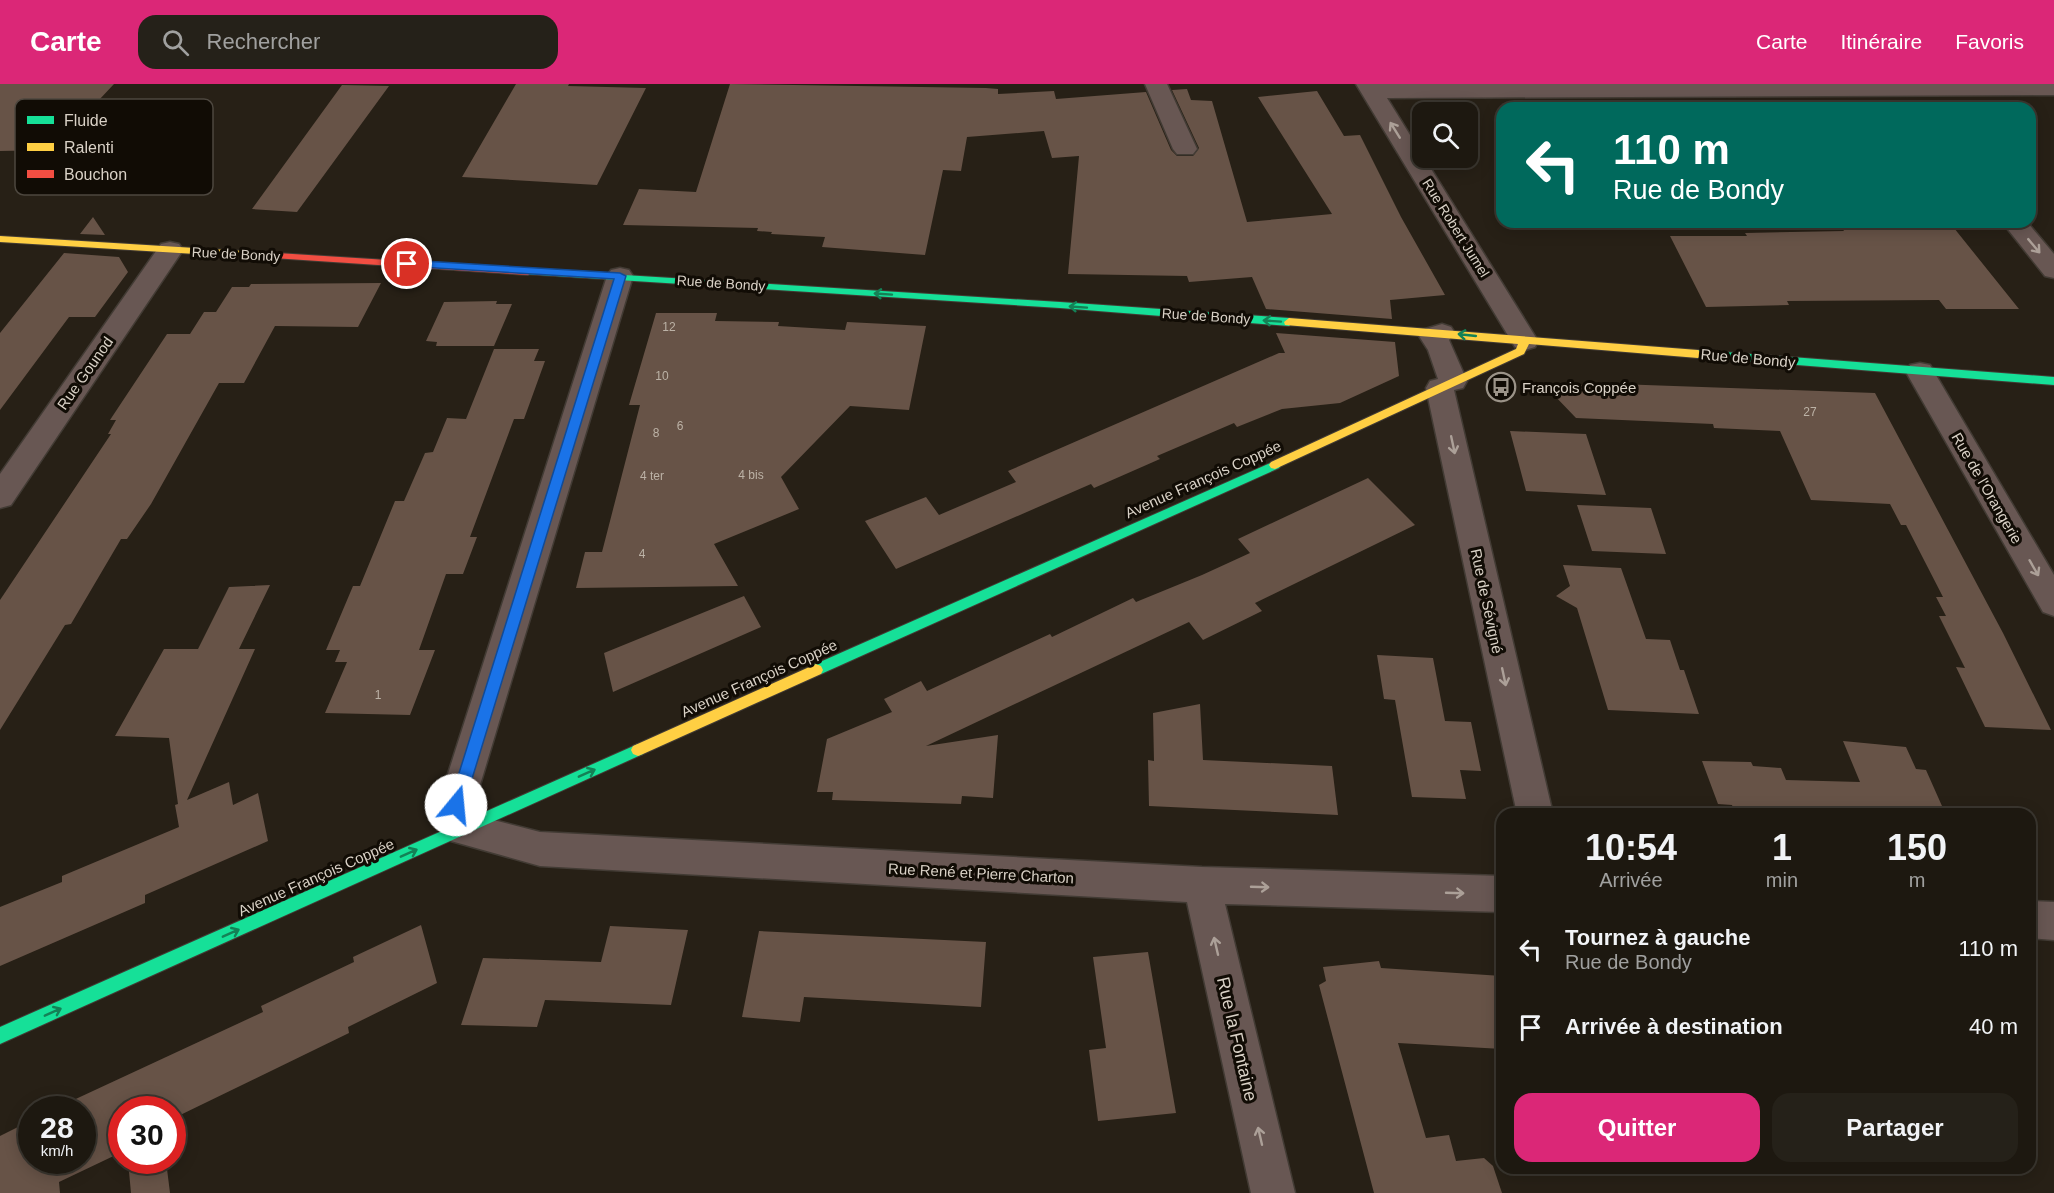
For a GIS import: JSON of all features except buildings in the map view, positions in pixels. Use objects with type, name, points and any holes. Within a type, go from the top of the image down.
[{"type":"street","points":[[1156,84],[1185,149]]},
{"type":"street","points":[[1900,87],[1913,102]]},
{"type":"street","points":[[1369,88],[2054,88]]},
{"type":"street","name":"Rue Robert Jumel","points":[[1369,88],[1525,341]]},
{"type":"street","points":[[2019,228],[2054,270]]},
{"type":"street","name":"Rue de Bondy","points":[[0,239],[620,276],[1442,333],[2054,381]]},
{"type":"street","name":"Rue Gounod","points":[[0,497],[170,250]]},
{"type":"street","points":[[464,829],[456,805],[620,276]]},
{"type":"street","points":[[1442,333],[1432,336],[1441,349],[1446,385]]},
{"type":"street","name":"Avenue François Coppée","points":[[0,1036],[1391,412],[1520,351],[1525,341]]},
{"type":"street","name":"Rue de l'Orangerie","points":[[1920,372],[2054,603]]},
{"type":"street","name":"Rue de Sévigné","points":[[1446,385],[1534,808]]},
{"type":"street","name":"Rue René et Pierre Charton","points":[[464,829],[540,849],[1202,885],[1496,894]]},
{"type":"street","name":"Rue la Fontaine","points":[[1202,885],[1273,1193]]},
{"type":"street","points":[[2036,920],[2054,921]]},
{"type":"traffic: fast","points":[[528,272],[1060,305],[1289,322]]},
{"type":"traffic: fast","points":[[1698,354],[2054,381]]},
{"type":"traffic: fast","points":[[816,670],[1275,465]]},
{"type":"traffic: fast","points":[[0,1036],[638,750]]},
{"type":"traffic: slow","points":[[0,239],[277,256]]},
{"type":"traffic: slow","points":[[1289,322],[1698,354]]},
{"type":"traffic: slow","points":[[1275,465],[1520,351],[1525,341]]},
{"type":"traffic: slow","points":[[638,750],[816,670]]},
{"type":"traffic: jam","points":[[277,256],[528,272]]},
{"type":"place","name":"François Coppée","points":[[1501,387]]},
{"type":"route","points":[[407,264],[620,276],[456,805]]}]
